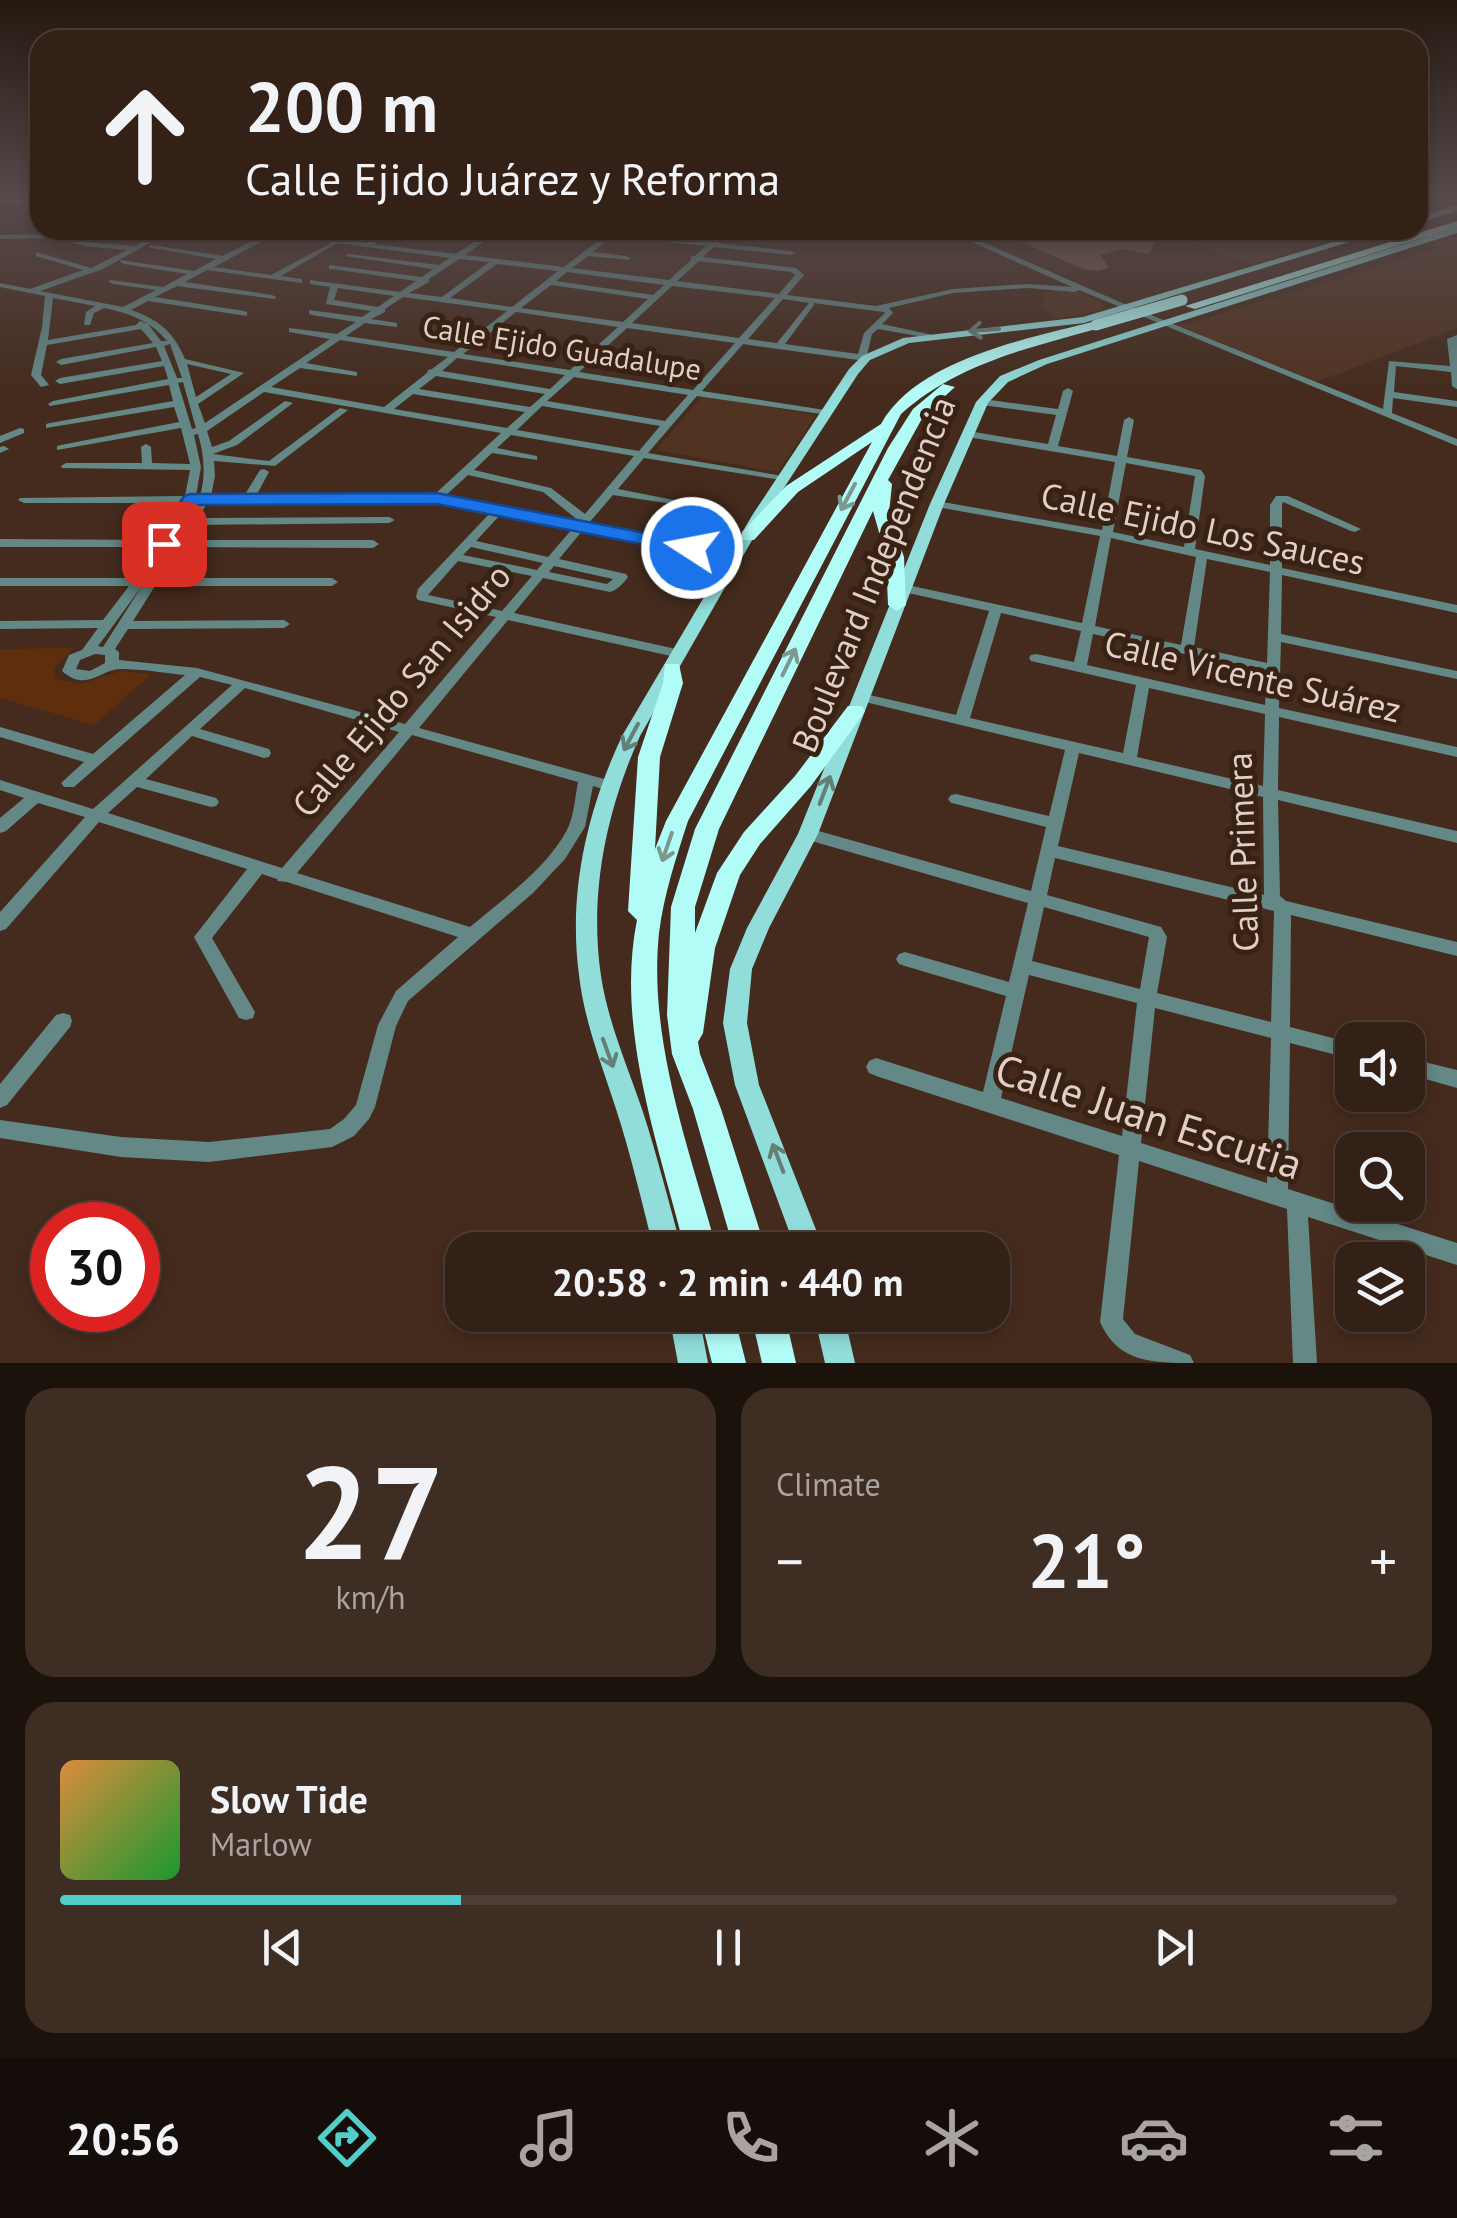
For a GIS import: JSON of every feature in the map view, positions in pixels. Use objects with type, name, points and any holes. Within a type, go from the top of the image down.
[{"type":"highway","points":[[644,942],[659,870],[677,821],[884,427],[906,401],[1014,349],[1302,263]]},
{"type":"highway","points":[[745,1232],[686,1054],[678,984],[683,907],[696,856],[887,467],[918,412],[957,376],[1338,263]]},
{"type":"highway","points":[[748,536],[802,481],[884,427]]},
{"type":"highway","points":[[887,467],[881,513],[895,557],[900,596]]},
{"type":"highway","points":[[676,661],[673,683],[654,730],[647,772],[640,912],[643,997],[648,1040],[697,1232]]},
{"type":"highway","points":[[686,1054],[702,948],[729,873],[752,838],[803,781],[858,704]]},
{"type":"highway","points":[[722,1332],[729,1363]]},
{"type":"highway","points":[[772,1332],[780,1363]]},
{"type":"main road","points":[[1101,307],[1126,308],[1275,263]]},
{"type":"main road","name":"Boulevard Independencia","points":[[803,1232],[747,1086],[735,1023],[738,988],[747,952],[808,834],[937,504],[982,402],[998,383],[1026,368],[1351,263]]},
{"type":"main road","points":[[1148,301],[1148,307],[1158,312],[1199,314]]},
{"type":"main road","points":[[663,1232],[629,1110],[603,1041],[590,974],[588,914],[598,829],[610,786],[631,736],[783,479],[864,358],[929,335],[1053,324],[1101,307],[1148,301]]},
{"type":"main road","points":[[1101,307],[1136,324],[1138,328],[1130,335]]},
{"type":"main road","points":[[688,1332],[694,1363]]},
{"type":"main road","points":[[833,1332],[840,1363]]},
{"type":"street","points":[[66,263],[104,275]]},
{"type":"street","points":[[26,292],[107,263]]},
{"type":"street","points":[[128,263],[194,273]]},
{"type":"street","points":[[119,310],[216,263]]},
{"type":"street","points":[[272,278],[300,263]]},
{"type":"street","points":[[339,263],[332,267],[426,280]]},
{"type":"street","points":[[400,263],[442,268]]},
{"type":"street","points":[[60,448],[185,428],[202,430],[450,263]]},
{"type":"street","points":[[443,300],[494,263]]},
{"type":"street","points":[[313,282],[864,358],[866,336],[889,311],[510,263]]},
{"type":"street","points":[[541,266],[546,263]]},
{"type":"street","points":[[386,410],[573,263]]},
{"type":"street","points":[[437,498],[689,263]]},
{"type":"street","name":"Calle Ejido San Isidro","points":[[284,877],[799,272],[729,263]]},
{"type":"street","points":[[1023,263],[1081,288],[1101,307]]},
{"type":"street","points":[[206,268],[299,282]]},
{"type":"street","points":[[113,282],[164,289]]},
{"type":"street","points":[[548,282],[652,297]]},
{"type":"street","points":[[176,283],[272,297]]},
{"type":"street","points":[[335,285],[328,298],[330,302],[382,310]]},
{"type":"street","points":[[0,286],[119,310],[158,324],[172,342],[209,454],[212,474],[197,500],[170,544],[151,582],[122,625],[110,657],[92,675],[72,674],[70,662],[87,652],[135,582],[170,544],[190,522],[197,500],[196,467],[166,362],[145,326],[119,310]]},
{"type":"street","points":[[877,308],[953,290],[1081,288]]},
{"type":"street","points":[[44,385],[36,375],[46,343],[49,297]]},
{"type":"street","points":[[146,298],[244,314]]},
{"type":"street","points":[[779,346],[810,305]]},
{"type":"street","points":[[87,323],[90,312],[101,306]]},
{"type":"street","points":[[1126,308],[1457,443]]},
{"type":"street","points":[[312,312],[394,325]]},
{"type":"street","points":[[46,343],[145,326]]},
{"type":"street","points":[[877,326],[929,335]]},
{"type":"street","name":"Calle Ejido Guadalupe","points":[[292,330],[825,413]]},
{"type":"street","points":[[1454,339],[1457,386]]},
{"type":"street","points":[[61,362],[172,342]]},
{"type":"street","points":[[179,360],[240,373],[193,404]]},
{"type":"street","points":[[60,381],[166,362]]},
{"type":"street","points":[[1387,414],[1395,362],[1456,370]]},
{"type":"street","points":[[300,365],[354,374]]},
{"type":"street","points":[[431,372],[552,392]]},
{"type":"street","points":[[53,404],[186,380]]},
{"type":"street","points":[[264,389],[783,479]]},
{"type":"street","points":[[408,390],[667,424]]},
{"type":"street","points":[[1052,448],[1068,390]]},
{"type":"street","points":[[1389,394],[1457,404]]},
{"type":"street","points":[[982,402],[1062,413]]},
{"type":"street","points":[[50,426],[178,403]]},
{"type":"street","points":[[209,454],[233,443],[288,404]]},
{"type":"street","points":[[209,454],[271,464],[344,410]]},
{"type":"street","points":[[1080,668],[1129,420]]},
{"type":"street","points":[[1,446],[20,432]]},
{"type":"street","points":[[968,434],[1199,473],[1188,651]]},
{"type":"street","points":[[146,447],[146,467]]},
{"type":"street","points":[[491,450],[533,458]]},
{"type":"street","points":[[66,466],[196,467]]},
{"type":"street","points":[[248,499],[264,472]]},
{"type":"street","points":[[468,472],[555,494],[584,523]]},
{"type":"street","points":[[612,490],[675,503]]},
{"type":"street","points":[[24,500],[437,498],[584,523],[736,557]]},
{"type":"street","name":"Calle Primera","points":[[1305,1363],[1287,1199],[1279,1032],[1283,908],[1272,899],[1268,792],[1274,712],[1276,505],[1279,499],[1288,499],[1355,530]]},
{"type":"street","name":"Calle Ejido Los Sauces","points":[[937,504],[1107,534],[1457,609]]},
{"type":"street","points":[[499,510],[421,596],[676,661]]},
{"type":"street","points":[[190,522],[389,520]]},
{"type":"street","points":[[0,543],[373,544]]},
{"type":"street","points":[[455,557],[610,588],[620,575],[468,543]]},
{"type":"street","points":[[0,582],[332,582]]},
{"type":"street","points":[[900,596],[996,609],[1274,669]]},
{"type":"street","points":[[962,720],[996,609]]},
{"type":"street","points":[[0,625],[105,624]]},
{"type":"street","points":[[122,625],[284,624]]},
{"type":"street","points":[[1275,637],[1457,674]]},
{"type":"street","points":[[87,652],[242,683],[610,786]]},
{"type":"street","name":"Calle Vicente Suárez","points":[[1036,658],[1457,752]]},
{"type":"street","points":[[69,782],[197,672]]},
{"type":"street","points":[[1129,760],[1143,682]]},
{"type":"street","points":[[0,924],[95,816],[242,683]]},
{"type":"street","points":[[858,704],[962,720],[1457,836]]},
{"type":"street","points":[[189,730],[264,753]]},
{"type":"street","points":[[0,732],[96,760]]},
{"type":"street","points":[[990,1104],[1073,746]]},
{"type":"street","points":[[134,781],[211,802]]},
{"type":"street","points":[[0,1129],[121,1147],[208,1152],[332,1138],[352,1127],[365,1107],[396,1004],[540,876],[577,826],[586,782]]},
{"type":"street","points":[[0,785],[471,934]]},
{"type":"street","points":[[0,826],[35,797]]},
{"type":"street","points":[[956,799],[1054,823]]},
{"type":"street","points":[[577,826],[598,829]]},
{"type":"street","points":[[808,834],[1155,932],[1158,937],[1147,999],[1111,1322],[1118,1336],[1127,1342],[1182,1363]]},
{"type":"street","points":[[1050,850],[1457,949]]},
{"type":"street","points":[[246,1012],[203,937],[257,869]]},
{"type":"street","points":[[905,959],[1015,991]]},
{"type":"street","points":[[1022,966],[1335,1047]]},
{"type":"street","points":[[0,1099],[63,1021]]},
{"type":"street","name":"Calle Juan Escutia","points":[[876,1067],[1457,1254]]},
{"type":"street","points":[[1425,1071],[1457,1080]]},
{"type":"shaded area","points":[[1390,263],[1457,263],[1457,328],[1317,382],[1180,326]]},
{"type":"shaded area","points":[[1065,286],[1100,302],[1104,305],[1102,310],[1055,319],[1044,308],[1043,294]]},
{"type":"shaded area","points":[[702,396],[816,415],[778,472],[656,450]]},
{"type":"shaded area","points":[[74,648],[54,668],[56,679],[81,684],[121,671],[151,674],[94,725],[0,698],[0,649]]},
{"type":"building","points":[[1068,263],[1105,263],[1109,268],[1097,271]]},
{"type":"route","points":[[164,544],[190,500],[437,498],[692,548]]}]
